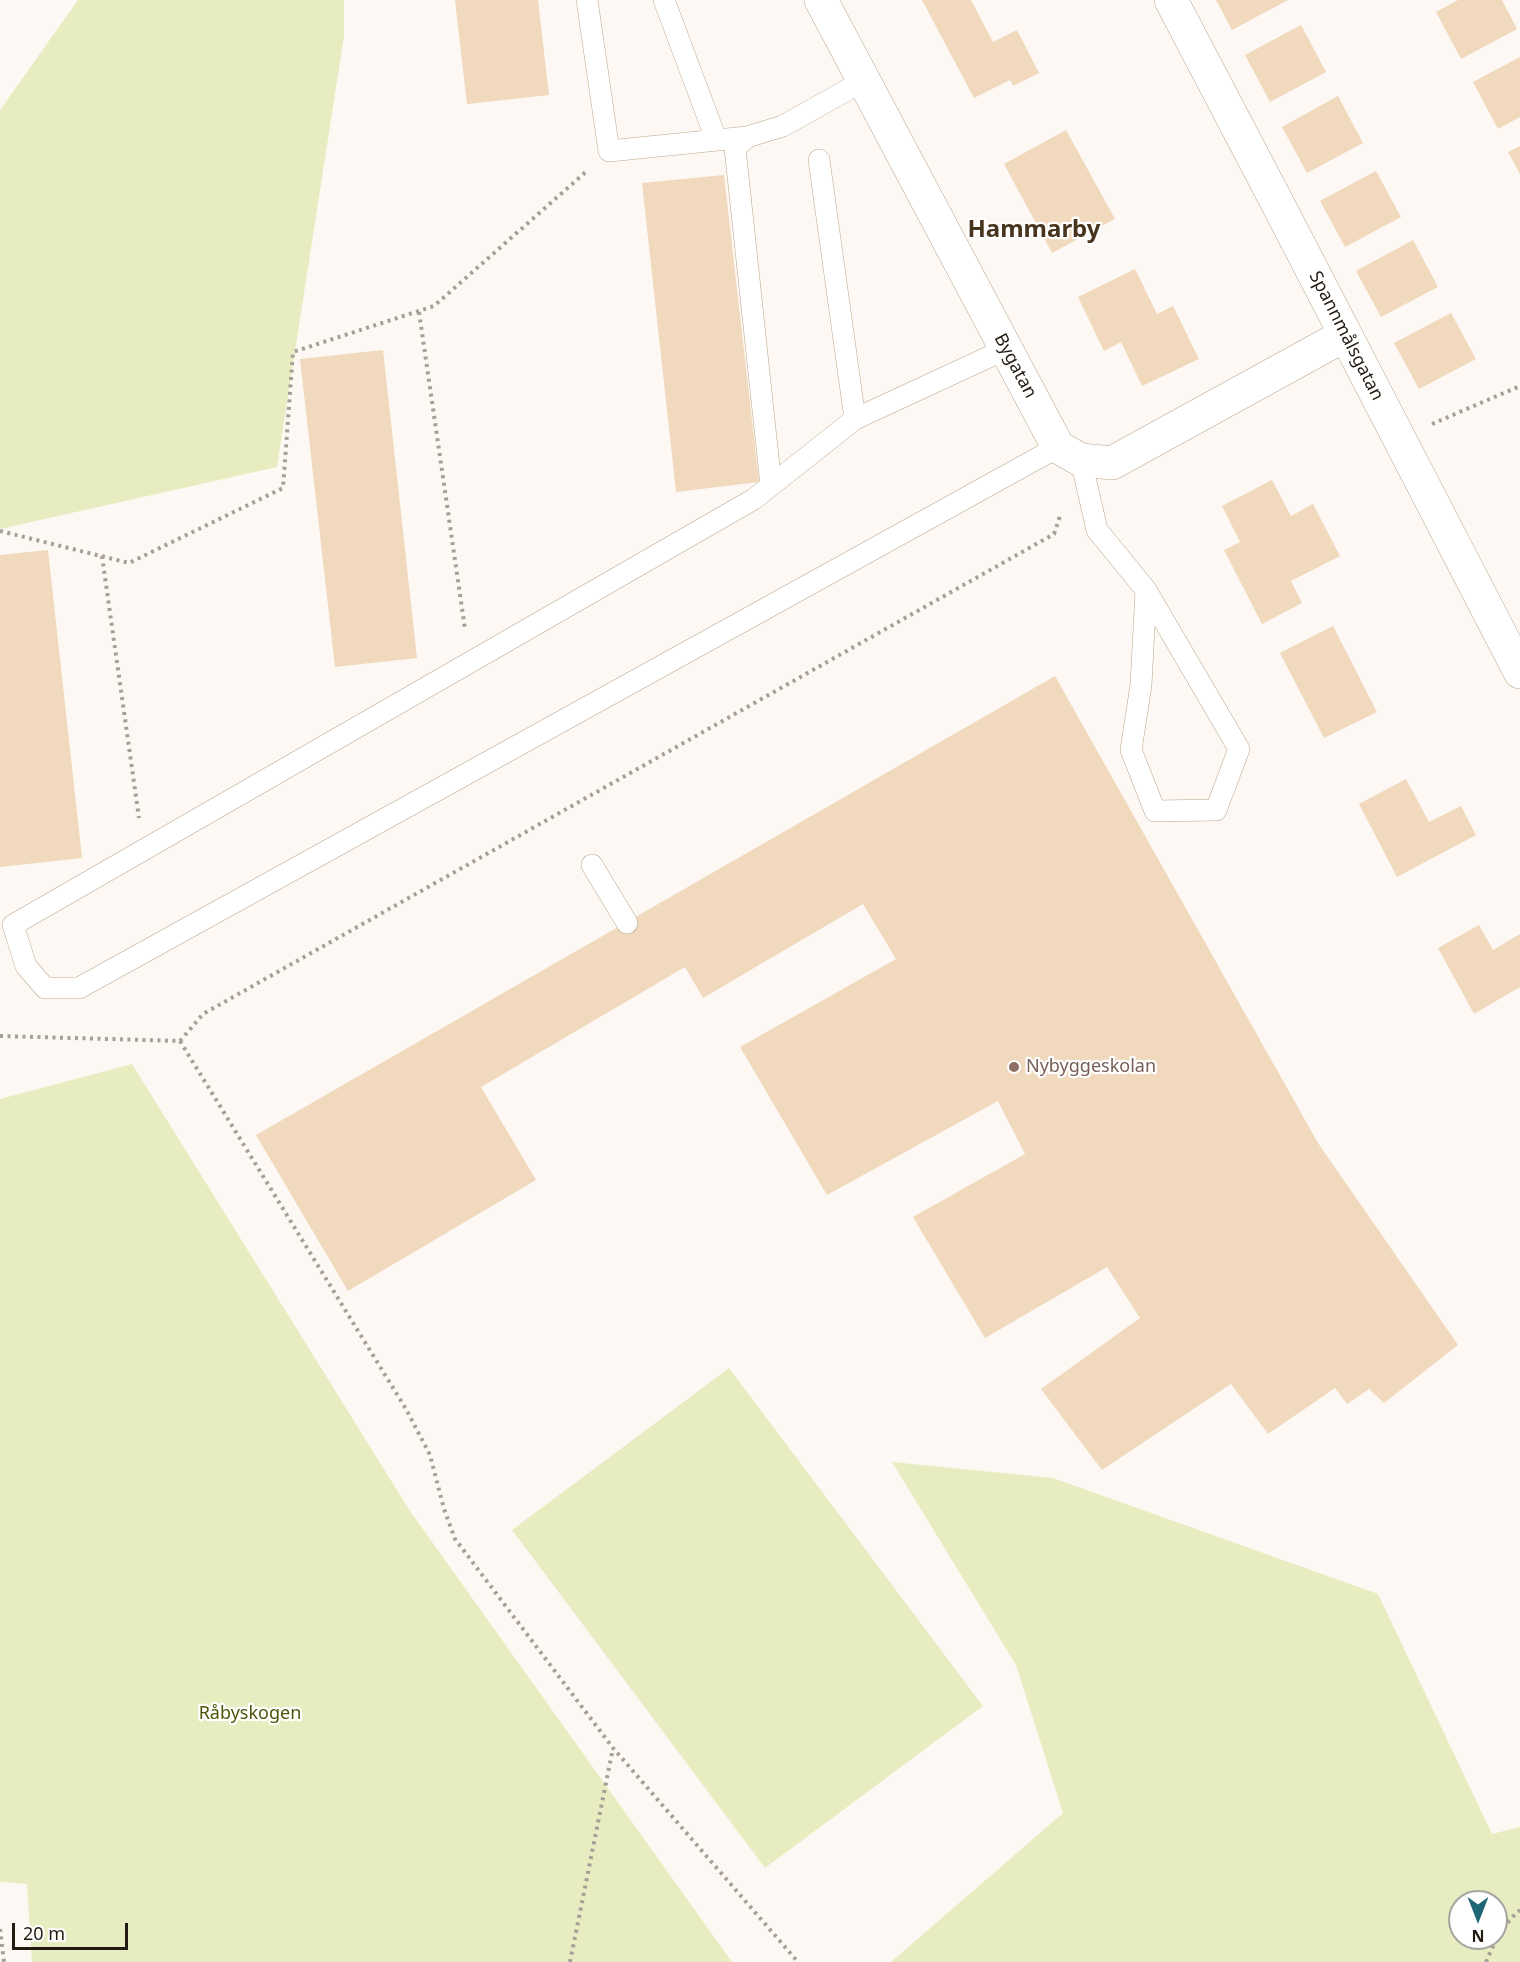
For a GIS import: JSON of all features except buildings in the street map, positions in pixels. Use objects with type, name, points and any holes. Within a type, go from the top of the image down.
[{"type":"street","name":"Bygatan","points":[[821,0],[1006,349],[1070,454]]},
{"type":"street","name":"Spannmålsgatan","points":[[1171,0],[1520,672]]},
{"type":"street","points":[[1070,454],[1112,463],[1345,335]]},
{"type":"lane","points":[[587,0],[609,152],[747,137],[783,126],[865,80]]},
{"type":"lane","points":[[663,0],[716,139]]},
{"type":"lane","points":[[747,137],[735,148],[771,485]]},
{"type":"lane","points":[[819,160],[855,419]]},
{"type":"lane","points":[[1006,349],[855,419],[754,499],[13,925],[26,966],[45,988],[79,988],[1070,454],[1097,530],[1146,590],[1239,749],[1216,810],[1155,811],[1131,750],[1141,685],[1146,590]]},
{"type":"lane","points":[[592,865],[627,923]]},
{"type":"path","points":[[0,531],[129,563],[283,488],[293,352],[434,306],[609,152]]},
{"type":"path","points":[[419,312],[470,662]]},
{"type":"path","points":[[1398,438],[1520,386]]},
{"type":"path","points":[[180,1041],[203,1014],[1054,534],[1062,513]]},
{"type":"path","points":[[102,556],[143,851]]},
{"type":"path","points":[[0,1036],[180,1041]]},
{"type":"path","points":[[180,1041],[406,1409],[430,1455],[444,1509],[455,1539],[613,1748],[798,1962]]},
{"type":"path","points":[[571,1962],[613,1748]]},
{"type":"path","points":[[1486,1962],[1500,1934],[1512,1916],[1520,1910]]},
{"type":"path","points":[[0,1929],[3,1962]]},
{"type":"green space","points":[[78,0],[344,0],[344,36],[277,467],[0,529],[0,110]]},
{"type":"green space","name":"Råbyskogen","points":[[132,1064],[410,1511],[732,1962],[32,1962],[27,1884],[0,1882],[0,1099]]},
{"type":"green space","points":[[729,1368],[983,1706],[765,1868],[512,1530]]},
{"type":"green space","points":[[892,1462],[1053,1478],[1378,1594],[1492,1834],[1520,1827],[1520,1962],[891,1962],[1063,1813],[1016,1665]]},
{"type":"place","name":"Nybyggeskolan","points":[[1014,1067]]},
{"type":"district","name":"Hammarby","points":[[1034,230]]}]
